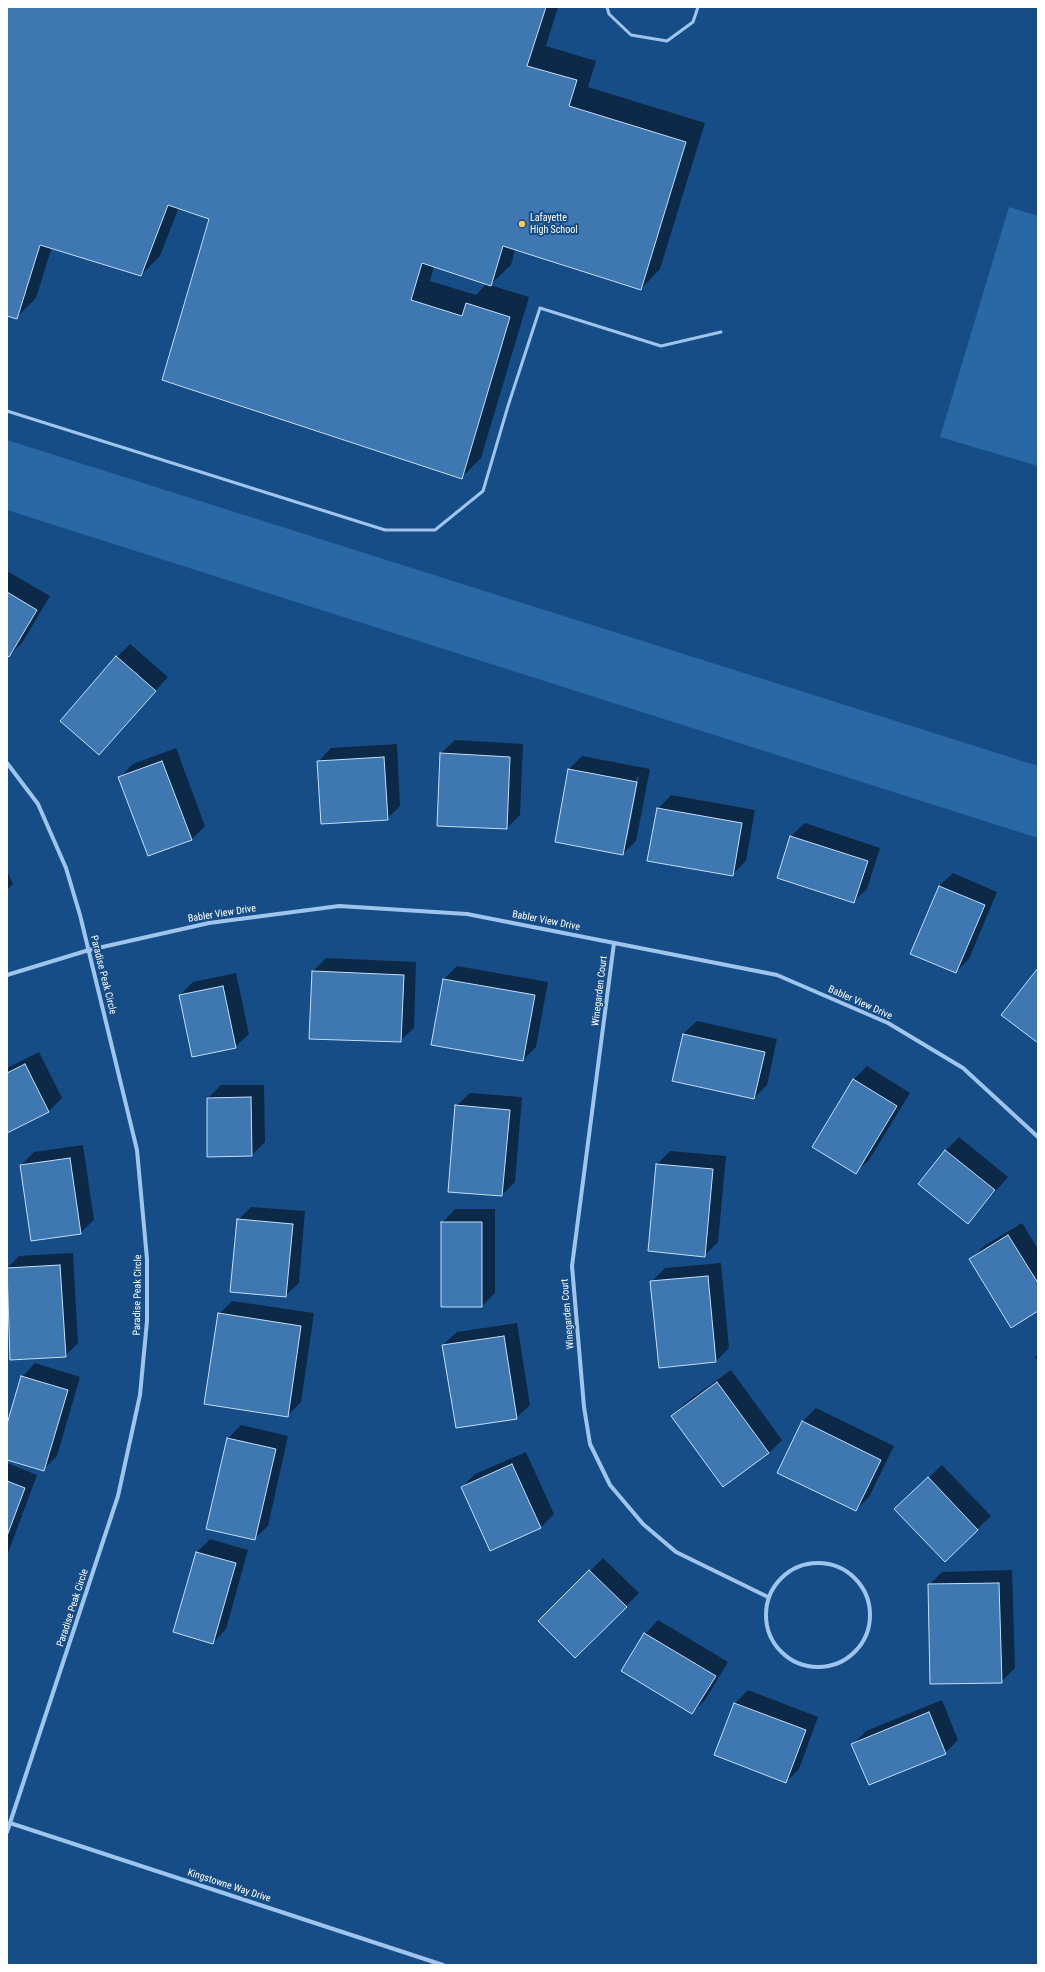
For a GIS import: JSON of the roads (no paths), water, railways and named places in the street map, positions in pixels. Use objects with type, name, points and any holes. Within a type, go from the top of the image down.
[{"type":"street","name":"Paradise Peak Circle","points":[[7,763],[38,804],[63,861],[89,950],[137,1150],[147,1259],[147,1321],[140,1395],[118,1496],[7,1832]]},
{"type":"street","name":"Babler View Drive","points":[[7,975],[89,950],[209,923],[339,906],[467,914],[777,975],[888,1023],[963,1068],[1038,1137]]},
{"type":"street","name":"Winegarden Court","points":[[614,943],[572,1266],[584,1406],[590,1444],[610,1485],[643,1524],[676,1552],[768,1597]]},
{"type":"street","points":[[808,1564],[831,1565],[848,1572],[861,1585],[868,1601],[870,1622],[864,1640],[853,1654],[838,1664],[820,1667],[804,1665],[788,1657],[775,1644],[768,1627],[766,1610],[768,1597],[778,1582],[792,1569],[808,1564]]},
{"type":"street","name":"Kingstowne Way Drive","points":[[10,1823],[443,1965]]},
{"type":"lane","points":[[607,7],[609,14],[631,35],[667,41],[693,22],[698,7]]},
{"type":"lane","points":[[7,412],[385,530],[435,530],[483,491],[508,406],[540,308],[661,346],[721,332]]},
{"type":"place","name":"Lafayette High School","points":[[522,224]]}]
